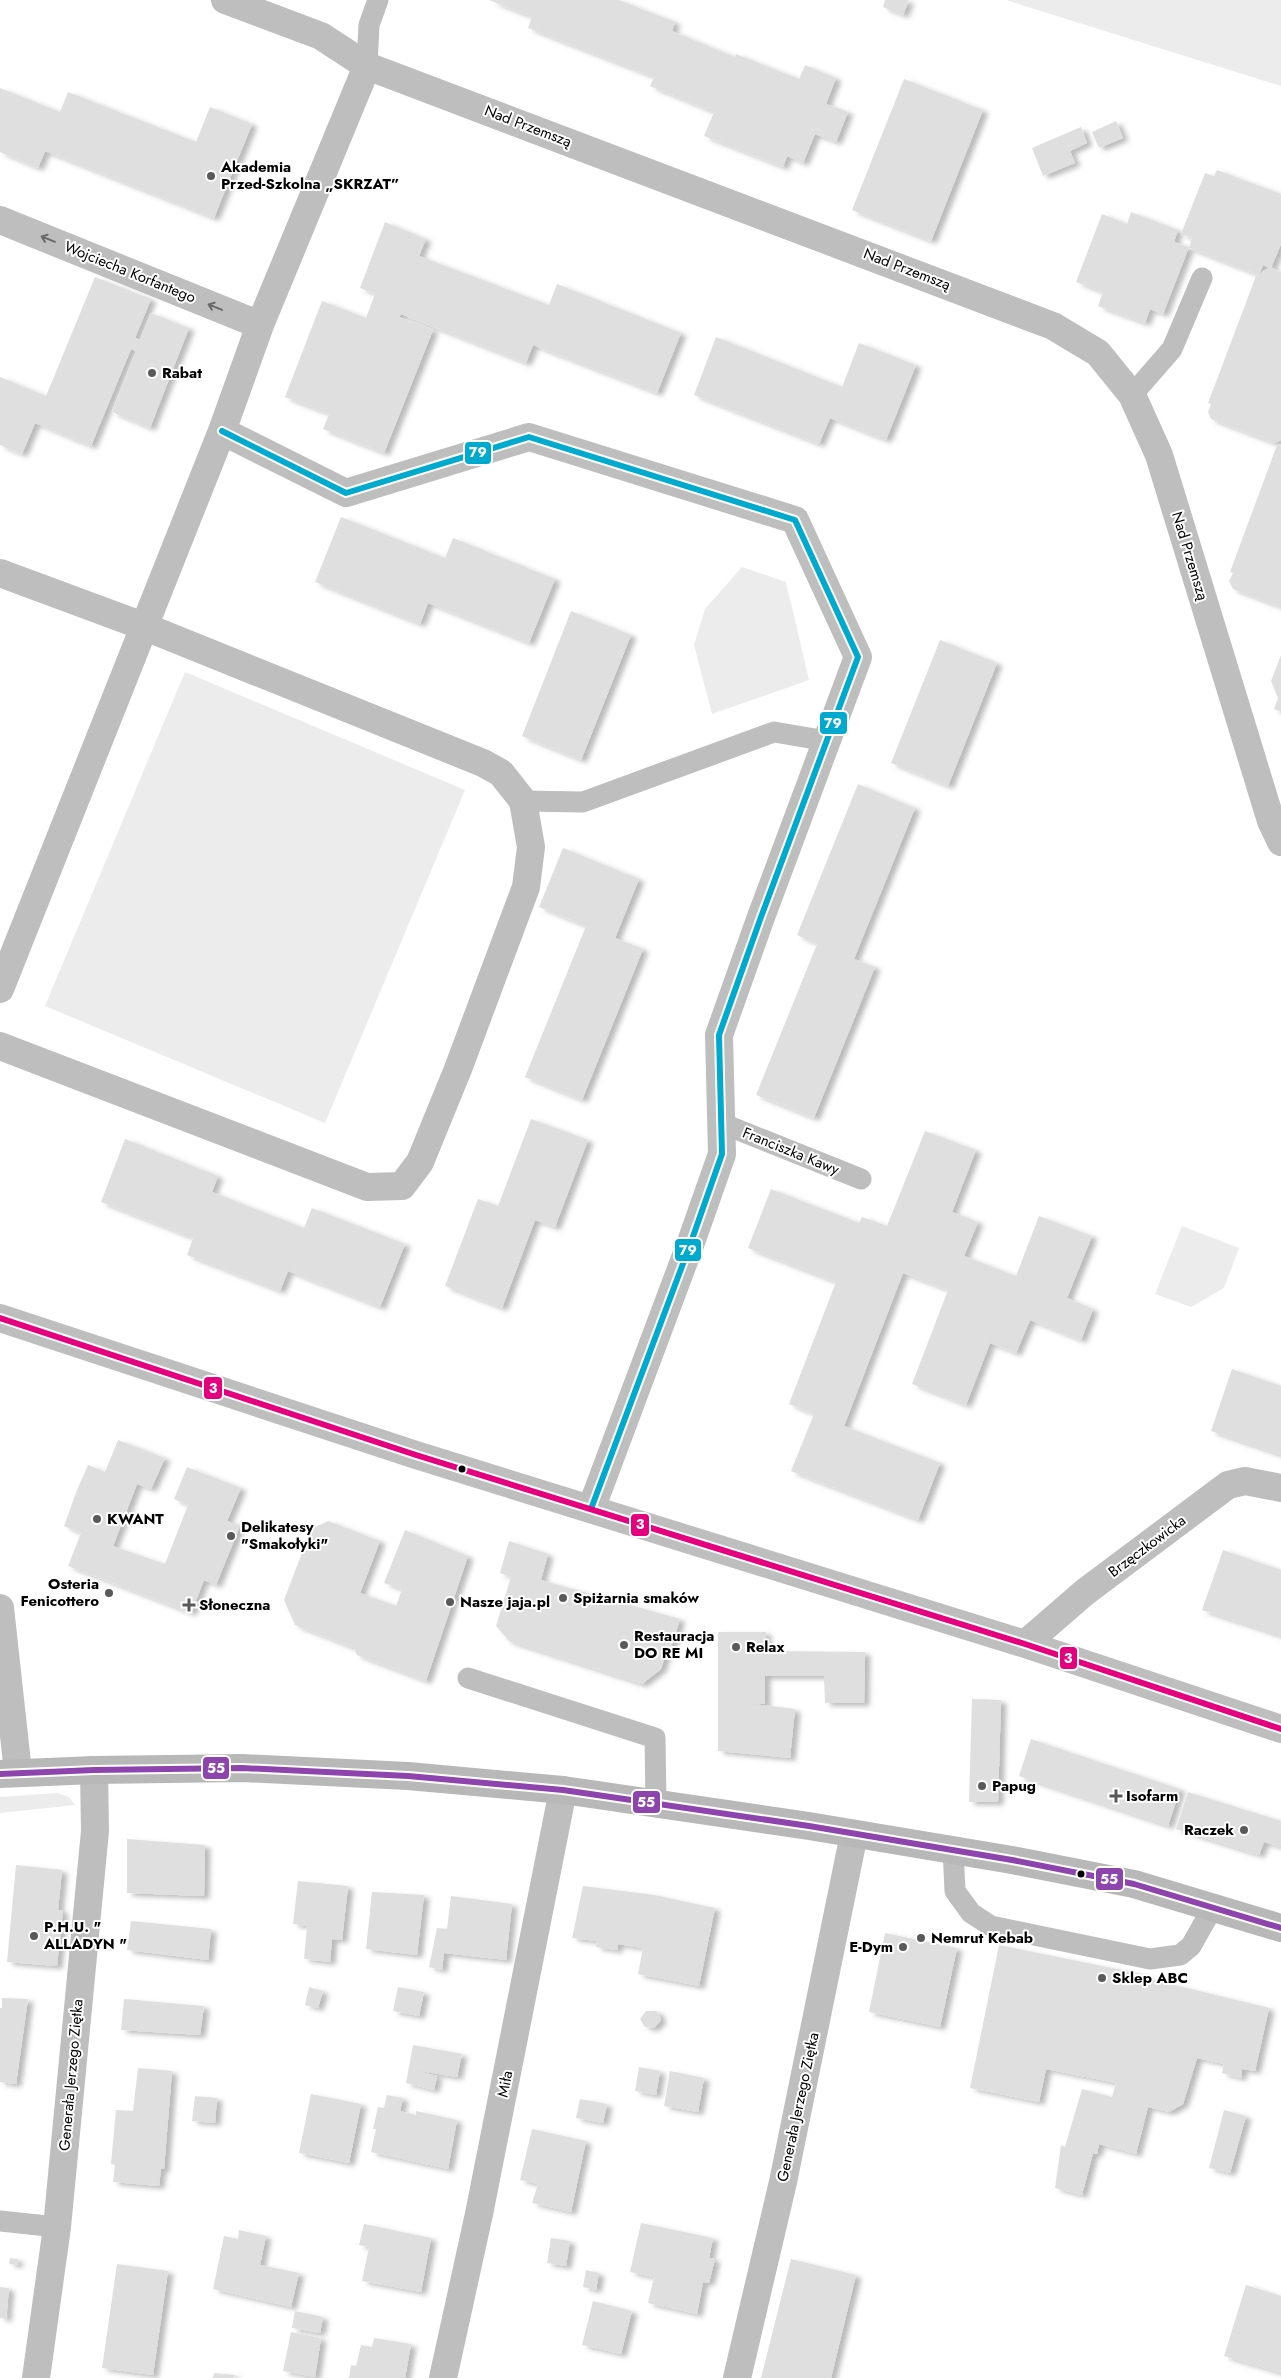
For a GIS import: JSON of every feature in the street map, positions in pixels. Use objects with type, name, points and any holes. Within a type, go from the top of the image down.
[{"type":"main road","points":[[9,1774],[94,1770],[242,1768],[408,1776],[563,1790],[656,1802],[953,1849],[1134,1884],[1281,1928]]},
{"type":"street","name":"Nad Przemszą","points":[[224,0],[321,36],[367,66],[1053,326],[1098,353],[1132,395],[1159,455],[1271,821],[1281,842]]},
{"type":"street","points":[[0,989],[222,431],[260,325],[367,66]]},
{"type":"street","name":"Wojciecha Korfantego","points":[[0,220],[260,325]]},
{"type":"street","name":"Franciszka Kawy","points":[[222,431],[346,493],[529,437],[795,520],[858,658],[719,1035],[722,1154],[690,1246],[591,1508]]},
{"type":"street","points":[[0,574],[143,626],[483,763],[501,774],[523,801],[531,847],[526,887],[458,1068],[420,1162],[402,1186],[367,1187],[0,1046]]},
{"type":"street","points":[[0,1318],[416,1455],[1025,1644],[1281,1729]]},
{"type":"street","name":"Brzęczkowicka","points":[[1025,1644],[1086,1592],[1228,1485],[1245,1481],[1281,1488]]},
{"type":"street","points":[[0,1608],[9,1774]]},
{"type":"street","name":"Generała Jerzego Ziętka","points":[[36,2378],[57,2227],[95,1830],[94,1770]]},
{"type":"street","name":"Miła","points":[[443,2378],[481,2205],[563,1790]]},
{"type":"street","name":"Generała Jerzego Ziętka","points":[[737,2378],[783,2182],[854,1834]]},
{"type":"lane","points":[[367,66],[369,24],[378,0]]},
{"type":"lane","points":[[1132,395],[1172,350],[1202,278]]},
{"type":"lane","points":[[523,801],[583,802],[774,732],[827,741]]},
{"type":"lane","name":"Franciszka Kawy","points":[[721,1123],[861,1179]]},
{"type":"lane","points":[[468,1678],[655,1738],[656,1802]]},
{"type":"lane","points":[[953,1849],[955,1891],[972,1913],[991,1926],[1150,1960],[1180,1955],[1191,1946],[1213,1907]]},
{"type":"lane","points":[[0,2221],[57,2227]]},
{"type":"shaded area","points":[[1006,0],[1281,0],[1281,86]]},
{"type":"shaded area","points":[[742,567],[786,582],[809,680],[712,714],[694,645],[705,609]]},
{"type":"shaded area","points":[[185,672],[465,790],[325,1123],[45,1006]]},
{"type":"shaded area","points":[[1182,1226],[1239,1248],[1224,1288],[1191,1307],[1155,1294]]},
{"type":"shaded area","points":[[57,1793],[69,1797],[75,1805],[0,1813],[0,1797]]},
{"type":"building","points":[[489,0],[619,0],[675,22],[672,31],[735,57],[736,54],[799,79],[805,65],[836,78],[826,104],[848,112],[836,142],[815,134],[803,163],[787,156],[783,167],[704,136],[714,112],[650,86],[654,77],[528,28],[532,17]]},
{"type":"building","points":[[885,0],[909,0],[903,15],[883,7]]},
{"type":"building","points":[[904,79],[983,110],[931,241],[852,210]]},
{"type":"building","points":[[0,88],[60,112],[68,92],[196,142],[210,107],[252,124],[214,218],[45,151],[38,168],[0,152]]},
{"type":"building","points":[[1116,121],[1123,138],[1099,148],[1092,132]]},
{"type":"building","points":[[1081,127],[1087,143],[1070,151],[1075,163],[1043,176],[1032,148]]},
{"type":"building","points":[[1217,170],[1281,194],[1281,244],[1271,268],[1281,272],[1281,440],[1274,443],[1211,419],[1208,412],[1211,404],[1208,403],[1256,276],[1259,277],[1263,271],[1270,268],[1263,265],[1259,275],[1189,248],[1192,238],[1181,234],[1205,173],[1214,176]]},
{"type":"building","points":[[1131,212],[1178,230],[1174,242],[1189,247],[1163,314],[1150,309],[1145,323],[1098,306],[1103,292],[1076,282],[1102,214],[1127,224]]},
{"type":"building","points":[[385,222],[426,239],[419,256],[549,305],[557,284],[681,333],[657,393],[533,345],[526,363],[401,314],[399,317],[433,330],[384,453],[323,429],[329,414],[285,397],[322,301],[366,318],[375,294],[360,288]]},
{"type":"building","points":[[95,277],[151,299],[135,338],[140,340],[151,313],[189,328],[150,428],[112,412],[136,351],[131,349],[91,446],[35,423],[22,454],[0,445],[0,377],[46,396]]},
{"type":"building","points":[[716,337],[842,387],[859,343],[916,365],[886,440],[830,418],[819,444],[694,395]]},
{"type":"building","points":[[1277,445],[1281,446],[1281,607],[1233,589],[1229,581],[1233,573],[1230,572]]},
{"type":"building","points":[[341,517],[445,558],[453,538],[555,579],[529,643],[428,603],[420,624],[315,582]]},
{"type":"building","points":[[571,611],[631,635],[581,760],[522,736]]},
{"type":"building","points":[[940,640],[997,663],[948,786],[891,763]]},
{"type":"building","points":[[1281,655],[1281,712],[1274,709],[1278,698],[1271,681]]},
{"type":"building","points":[[858,784],[915,808],[854,959],[875,967],[814,1118],[756,1095],[817,944],[797,935]]},
{"type":"building","points":[[563,848],[639,879],[615,938],[643,949],[582,1100],[525,1077],[586,926],[539,907]]},
{"type":"building","points":[[531,1119],[588,1140],[555,1227],[535,1220],[502,1308],[445,1286],[478,1199],[498,1206]]},
{"type":"building","points":[[925,1131],[976,1150],[952,1212],[978,1222],[964,1256],[1016,1276],[1039,1216],[1092,1236],[1067,1298],[1093,1309],[1081,1340],[1030,1320],[1016,1353],[990,1343],[966,1405],[912,1384],[948,1290],[903,1273],[844,1426],[940,1463],[918,1520],[791,1471],[814,1414],[789,1404],[836,1282],[748,1248],[771,1189],[859,1223],[862,1217],[887,1226]]},
{"type":"building","points":[[125,1139],[218,1176],[212,1192],[304,1228],[312,1208],[405,1244],[380,1307],[288,1271],[280,1291],[187,1255],[193,1238],[101,1202]]},
{"type":"building","points":[[1232,1369],[1281,1386],[1281,1455],[1211,1431]]},
{"type":"building","points":[[118,1440],[165,1458],[151,1489],[137,1484],[113,1546],[165,1564],[188,1505],[174,1499],[187,1467],[241,1488],[227,1521],[239,1525],[238,1531],[216,1585],[204,1580],[191,1613],[68,1566],[81,1533],[64,1526],[77,1490],[88,1465],[105,1472]]},
{"type":"building","points":[[328,1521],[380,1541],[360,1593],[396,1606],[402,1589],[384,1583],[405,1530],[468,1556],[426,1681],[357,1655],[354,1648],[295,1625],[284,1600],[311,1529]]},
{"type":"building","points":[[509,1541],[548,1554],[541,1580],[680,1619],[669,1654],[666,1653],[661,1669],[642,1684],[509,1641],[496,1626],[511,1577],[500,1573]]},
{"type":"building","points":[[1223,1550],[1281,1570],[1281,1636],[1202,1610]]},
{"type":"building","points":[[718,1632],[766,1632],[766,1651],[865,1652],[864,1703],[825,1703],[824,1676],[765,1676],[765,1704],[752,1704],[795,1709],[790,1758],[718,1751]]},
{"type":"building","points":[[972,1699],[1001,1700],[998,1802],[969,1802]]},
{"type":"building","points":[[1031,1739],[1180,1789],[1168,1826],[1019,1776]]},
{"type":"building","points":[[1188,1792],[1281,1821],[1281,1847],[1264,1842],[1259,1855],[1176,1829]]},
{"type":"building","points":[[127,1839],[205,1845],[204,1896],[127,1893]]},
{"type":"building","name":"P.H.U. \" ALLADYN \"","points":[[16,1865],[62,1870],[58,1910],[63,1910],[57,1966],[7,1962]]},
{"type":"building","points":[[298,1881],[348,1886],[342,1940],[332,1939],[330,1962],[304,1959],[307,1926],[293,1924]]},
{"type":"building","points":[[583,1886],[654,1895],[715,1908],[699,1986],[638,1974],[643,1948],[618,1944],[617,1950],[596,1947],[597,1941],[572,1938]]},
{"type":"building","points":[[372,1892],[424,1895],[417,1955],[366,1949]]},
{"type":"building","points":[[451,1896],[512,1904],[506,1960],[444,1953],[442,1970],[429,1967],[437,1928],[447,1929]]},
{"type":"building","points":[[131,1921],[211,1929],[208,1960],[127,1950]]},
{"type":"building","points":[[885,1933],[957,1948],[940,2027],[869,2012]]},
{"type":"building","points":[[999,1945],[1147,1975],[1146,1978],[1269,2008],[1255,2071],[1242,2069],[1241,2078],[1222,2073],[1224,2064],[1197,2058],[1183,2104],[1169,2112],[1148,2107],[1136,2154],[1099,2144],[1097,2154],[1093,2153],[1082,2195],[1055,2188],[1061,2145],[1065,2147],[1082,2089],[1112,2097],[1116,2083],[1046,2069],[1039,2102],[970,2088]]},
{"type":"building","points":[[309,1987],[323,1991],[318,2008],[305,2005]]},
{"type":"building","points":[[398,1987],[424,1992],[419,2016],[393,2011]]},
{"type":"building","points":[[2,1998],[28,1999],[16,2084],[0,2082],[0,2008],[2,2008]]},
{"type":"building","points":[[124,1999],[204,2006],[200,2035],[121,2030]]},
{"type":"building","points":[[646,2011],[657,2011],[661,2020],[654,2028],[645,2027],[640,2019]]},
{"type":"building","points":[[413,2045],[462,2054],[457,2077],[414,2070],[437,2076],[434,2090],[406,2083]]},
{"type":"building","points":[[639,2067],[660,2071],[656,2095],[635,2091]]},
{"type":"building","points":[[138,2068],[172,2071],[164,2169],[161,2169],[159,2186],[113,2182],[115,2165],[111,2164],[116,2110],[133,2111]]},
{"type":"building","points":[[670,2071],[704,2078],[698,2112],[664,2106]]},
{"type":"building","points":[[311,2094],[361,2104],[349,2163],[299,2153]]},
{"type":"building","points":[[387,2095],[403,2098],[400,2111],[416,2115],[416,2111],[457,2120],[448,2169],[371,2152],[376,2129],[373,2129],[378,2107],[384,2108]]},
{"type":"building","points":[[195,2096],[217,2098],[215,2123],[192,2121]]},
{"type":"building","points":[[580,2099],[607,2104],[603,2123],[576,2118]]},
{"type":"building","points":[[1224,2110],[1246,2116],[1230,2173],[1209,2168]]},
{"type":"building","points":[[532,2129],[586,2141],[571,2212],[532,2203],[538,2184],[520,2180]]},
{"type":"building","points":[[641,2223],[713,2238],[709,2258],[715,2259],[709,2283],[703,2282],[697,2314],[648,2303],[654,2277],[630,2272]]},
{"type":"building","points":[[364,2224],[431,2238],[421,2292],[362,2281],[369,2247],[359,2245]]},
{"type":"building","points":[[239,2230],[266,2236],[260,2265],[299,2273],[291,2307],[213,2289],[224,2236],[238,2239]]},
{"type":"building","points":[[551,2238],[570,2241],[566,2266],[547,2263]]},
{"type":"building","points":[[10,2258],[18,2259],[17,2265],[9,2264]]},
{"type":"building","points":[[791,2259],[856,2275],[831,2378],[761,2378]]},
{"type":"building","points":[[117,2264],[168,2271],[153,2375],[102,2368]]},
{"type":"building","points":[[586,2270],[599,2273],[596,2290],[583,2287]]},
{"type":"building","points":[[1246,2285],[1281,2296],[1281,2373],[1224,2356]]},
{"type":"building","points":[[0,2287],[9,2288],[6,2319],[0,2318]]},
{"type":"building","points":[[593,2301],[632,2311],[621,2354],[582,2345]]},
{"type":"building","points":[[295,2311],[323,2317],[320,2333],[292,2328]]},
{"type":"building","points":[[291,2332],[321,2338],[315,2377],[283,2371]]},
{"type":"building","points":[[374,2338],[411,2344],[405,2378],[349,2378],[351,2365],[356,2366],[361,2345],[372,2347]]},
{"type":"building","points":[[214,2373],[235,2375],[234,2378],[213,2378]]},
{"type":"transit line","name":"79","points":[[222,431],[346,493],[529,437],[795,520],[858,657],[719,1035],[722,1154],[591,1509]]},
{"type":"transit line","name":"3","points":[[0,1318],[416,1455],[1025,1644],[1281,1729]]},
{"type":"transit line","name":"55","points":[[0,1774],[94,1770],[242,1768],[408,1776],[563,1790],[809,1826],[1012,1860],[1134,1884],[1281,1928]]},
{"type":"place","name":"Akademia Przed-Szkolna „SKRZAT”","points":[[211,176]]},
{"type":"place","name":"Rabat","points":[[152,373]]},
{"type":"place","name":"KWANT","points":[[97,1519]]},
{"type":"place","name":"Delikatesy \"Smakołyki\"","points":[[231,1536]]},
{"type":"place","name":"Osteria Fenicottero","points":[[109,1593]]},
{"type":"place","name":"Spiżarnia smaków","points":[[563,1598]]},
{"type":"place","name":"Nasze jaja.pl","points":[[450,1602]]},
{"type":"place","name":"Słoneczna","points":[[189,1605]]},
{"type":"place","name":"Restauracja DO RE MI","points":[[624,1645]]},
{"type":"place","name":"Relax","points":[[736,1647]]},
{"type":"place","name":"Papug","points":[[982,1786]]},
{"type":"place","name":"Isofarm","points":[[1116,1796]]},
{"type":"place","name":"Raczek","points":[[1244,1830]]},
{"type":"place","name":"P.H.U. \" ALLADYN \"","points":[[34,1936]]},
{"type":"place","name":"Nemrut Kebab","points":[[921,1938]]},
{"type":"place","name":"E-Dym","points":[[903,1947]]},
{"type":"place","name":"Sklep ABC","points":[[1102,1978]]}]
